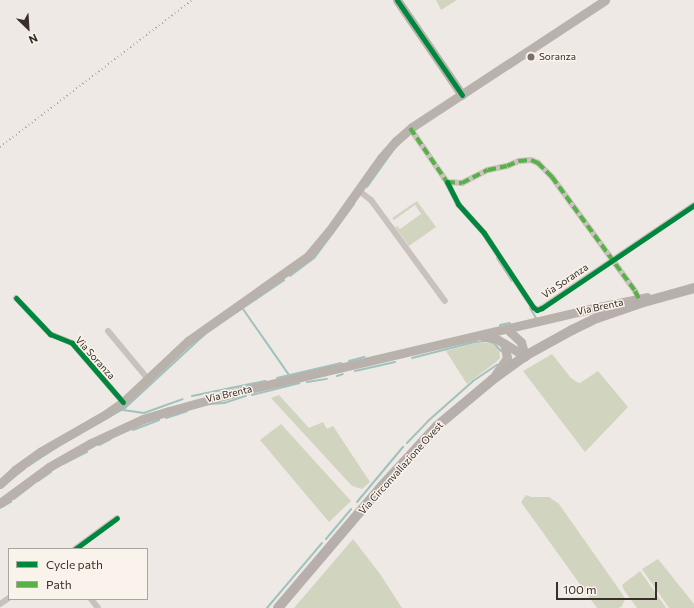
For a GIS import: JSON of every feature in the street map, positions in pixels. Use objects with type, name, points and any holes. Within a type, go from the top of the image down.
[{"type":"main road","points":[[397,0],[462,95]]},
{"type":"main road","points":[[0,484],[15,470],[40,452],[106,414],[123,402],[188,341],[308,256],[329,231],[388,149],[410,128],[605,0]]},
{"type":"main road","name":"Via Brenta","points":[[0,503],[23,485],[69,455],[110,434],[143,419],[202,400],[507,329],[694,288]]},
{"type":"main road","name":"Via Circonvallazione Ovest","points":[[278,608],[382,486],[438,426],[492,380],[525,356],[597,318],[674,293]]},
{"type":"main road","points":[[507,329],[521,342],[525,356]]},
{"type":"main road","name":"Via Brenta","points":[[479,336],[495,338],[525,356]]},
{"type":"main road","points":[[492,380],[507,358],[504,343]]},
{"type":"street","name":"Via Soranza","points":[[410,128],[447,182],[458,204],[484,233],[533,307],[537,310],[694,205]]},
{"type":"street","points":[[447,182],[462,182],[488,170],[519,161],[531,160],[538,163],[552,178],[635,291],[639,299]]},
{"type":"street","points":[[358,190],[371,200],[445,301]]},
{"type":"street","name":"Via Soranza","points":[[16,298],[50,334],[72,343],[123,402]]},
{"type":"street","points":[[108,331],[148,379]]},
{"type":"street","points":[[76,548],[117,518]]},
{"type":"street","points":[[92,600],[98,608]]},
{"type":"green space","points":[[436,0],[457,0],[441,10]]},
{"type":"green space","points":[[417,201],[436,227],[409,246],[395,227],[397,226],[400,229],[421,214],[415,205],[394,220],[392,218]]},
{"type":"green space","points":[[476,343],[490,343],[495,345],[499,349],[500,358],[467,384],[446,351]]},
{"type":"green space","points":[[552,354],[571,378],[577,382],[580,383],[598,371],[628,407],[585,452],[523,371]]},
{"type":"green space","points":[[279,395],[309,428],[323,422],[327,429],[333,426],[370,482],[362,489],[352,486],[271,398]]},
{"type":"green space","points":[[281,424],[351,501],[329,522],[260,440]]},
{"type":"green space","points":[[526,495],[531,497],[549,497],[559,504],[623,595],[625,599],[622,606],[619,608],[597,608],[521,502]]},
{"type":"green space","points":[[353,539],[380,574],[402,608],[294,608]]},
{"type":"green space","points":[[658,559],[694,604],[694,608],[669,608],[642,569]]},
{"type":"green space","points":[[640,571],[666,608],[637,608],[624,590],[622,585]]},
{"type":"waterway","points":[[367,187],[392,152]]},
{"type":"waterway","points":[[290,276],[315,257],[354,204]]},
{"type":"waterway","points":[[497,258],[512,281]]},
{"type":"waterway","points":[[212,329],[284,280]]},
{"type":"waterway","points":[[530,308],[536,318]]},
{"type":"waterway","points":[[243,309],[289,375]]},
{"type":"waterway","points":[[500,325],[510,323]]},
{"type":"waterway","points":[[86,430],[125,408],[205,334]]},
{"type":"waterway","points":[[412,358],[475,342],[486,341]]},
{"type":"waterway","points":[[490,342],[494,343],[501,351]]},
{"type":"waterway","points":[[349,361],[364,357]]},
{"type":"waterway","points":[[355,371],[395,362]]},
{"type":"waterway","points":[[277,378],[341,363]]},
{"type":"waterway","points":[[407,443],[428,421],[473,381],[497,365]]},
{"type":"waterway","points":[[337,376],[343,374]]},
{"type":"waterway","points":[[307,382],[327,379]]},
{"type":"waterway","points":[[192,396],[265,381]]},
{"type":"waterway","points":[[252,395],[300,383]]},
{"type":"waterway","points":[[210,404],[224,403],[246,396]]},
{"type":"waterway","points":[[123,410],[144,413],[183,399]]},
{"type":"waterway","points":[[166,418],[187,411]]},
{"type":"waterway","points":[[133,430],[159,420]]},
{"type":"waterway","points":[[99,445],[111,439]]},
{"type":"waterway","points":[[28,466],[57,447]]},
{"type":"waterway","points":[[357,502],[403,447]]},
{"type":"waterway","points":[[63,464],[87,452]]},
{"type":"waterway","points":[[8,482],[25,468]]},
{"type":"waterway","points":[[38,481],[51,472]]},
{"type":"waterway","points":[[14,499],[33,484]]},
{"type":"waterway","points":[[0,508],[11,502]]},
{"type":"waterway","points":[[326,539],[351,509]]},
{"type":"waterway","points":[[267,608],[322,543]]},
{"type":"railway","points":[[0,147],[192,0]]},
{"type":"marked path","points":[[410,128],[447,182],[462,183],[488,170],[507,166],[519,161],[531,160],[538,163],[552,177],[635,291],[639,299]]},
{"type":"cycle path","points":[[397,0],[462,95]]},
{"type":"cycle path","points":[[447,182],[458,204],[484,233],[533,307],[537,310],[694,205]]},
{"type":"cycle path","points":[[16,298],[50,334],[72,343],[123,402]]},
{"type":"cycle path","points":[[76,548],[117,518]]},
{"type":"place","name":"Soranza","points":[[531,57]]}]
